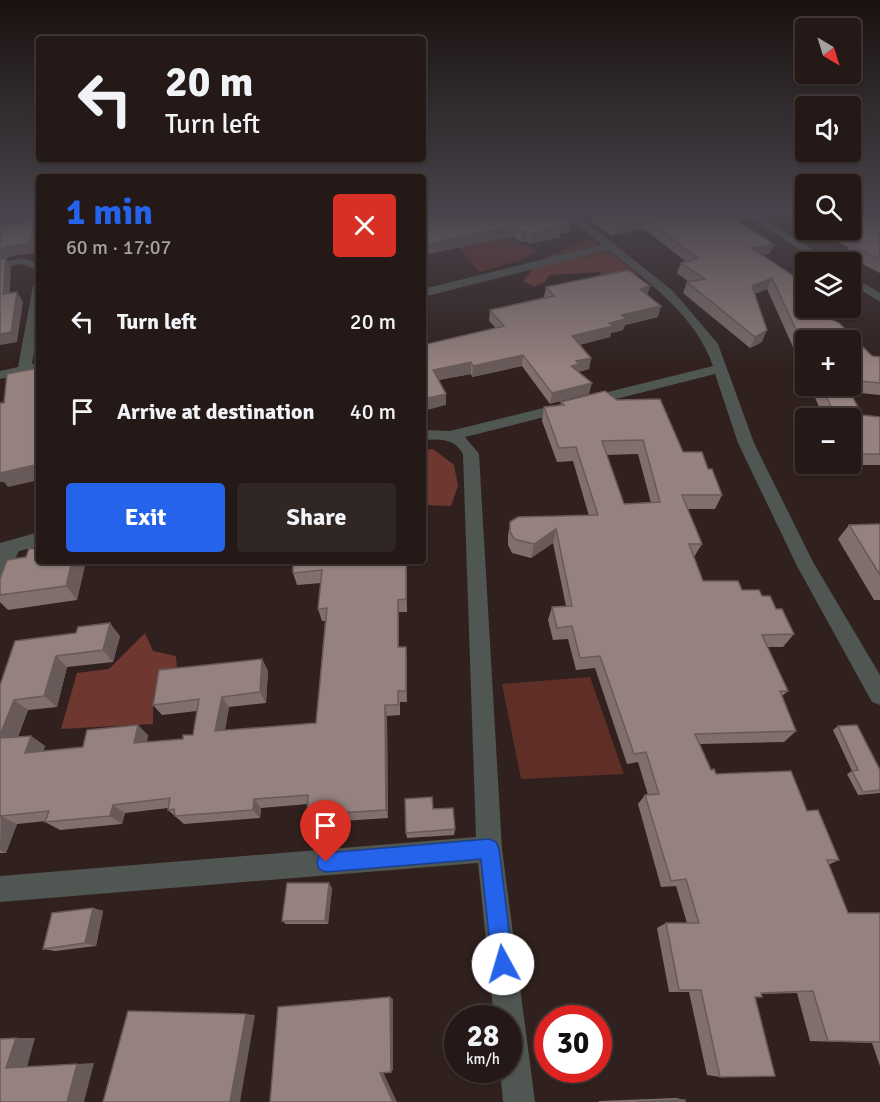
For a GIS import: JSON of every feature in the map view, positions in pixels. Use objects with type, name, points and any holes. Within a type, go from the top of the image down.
[{"type":"street","points":[[426,291],[536,264]]},
{"type":"street","points":[[634,264],[669,292],[712,344],[746,443],[806,566],[880,696]]},
{"type":"street","points":[[861,285],[880,298]]},
{"type":"street","points":[[24,370],[36,303]]},
{"type":"street","points":[[0,375],[36,368]]},
{"type":"street","points":[[426,435],[453,435],[722,368]]},
{"type":"street","points":[[453,435],[466,444],[471,454],[489,849],[519,1102]]},
{"type":"street","points":[[0,570],[6,549],[36,540]]},
{"type":"street","points":[[0,889],[489,849]]},
{"type":"shaded area","points":[[473,264],[506,264],[480,272]]},
{"type":"shaded area","points":[[625,264],[640,276],[627,278],[600,276],[601,272],[549,275],[545,282],[534,287],[523,281],[536,265]]},
{"type":"shaded area","points":[[433,449],[454,465],[458,486],[451,506],[426,505],[426,450]]},
{"type":"shaded area","points":[[145,633],[153,651],[176,656],[177,669],[154,692],[153,724],[61,729],[77,673],[109,669]]},
{"type":"shaded area","points":[[590,677],[624,774],[521,779],[502,684]]},
{"type":"building","points":[[0,264],[6,264],[3,294],[17,292],[11,332],[0,334]]},
{"type":"building","points":[[683,264],[776,264],[795,277],[795,318],[829,318],[846,330],[796,330],[772,278],[752,286],[767,330],[755,337],[687,282],[705,279]]},
{"type":"building","points":[[628,270],[650,286],[640,289],[661,306],[622,315],[626,319],[609,323],[613,326],[572,336],[591,358],[576,361],[579,364],[571,366],[592,383],[552,393],[523,355],[473,366],[471,362],[433,370],[446,394],[426,398],[426,344],[504,326],[490,310],[554,296],[546,287]]},
{"type":"building","points":[[861,345],[872,356],[880,357],[880,383],[861,381]]},
{"type":"building","points":[[36,369],[36,465],[0,473],[0,403],[4,403],[7,374]]},
{"type":"building","points":[[605,391],[617,400],[660,399],[683,452],[702,452],[708,469],[712,469],[722,495],[682,495],[702,544],[689,544],[703,581],[738,581],[742,590],[759,590],[762,596],[770,596],[776,609],[782,609],[794,634],[762,635],[788,691],[780,691],[796,731],[695,734],[711,770],[714,769],[716,774],[791,771],[807,811],[818,810],[839,860],[827,860],[848,913],[880,913],[880,1042],[828,1041],[813,991],[761,993],[762,997],[755,997],[775,1076],[720,1077],[701,990],[679,990],[666,923],[699,923],[686,879],[671,881],[645,795],[659,794],[646,752],[634,754],[600,656],[580,658],[572,626],[557,628],[552,607],[572,606],[556,529],[534,544],[514,539],[510,531],[510,522],[518,517],[598,515],[576,447],[559,448],[544,407],[564,405],[561,402]],"holes":[[[643,440],[660,502],[624,504],[602,441]]]},
{"type":"building","points":[[826,396],[852,396],[858,408],[832,408]]},
{"type":"building","points":[[861,413],[880,417],[880,454],[861,454]]},
{"type":"building","points":[[880,524],[880,575],[849,525]]},
{"type":"building","points":[[36,548],[36,564],[71,564],[66,586],[0,595],[0,579],[7,560],[26,557],[29,549]]},
{"type":"building","points":[[293,564],[406,564],[406,599],[398,600],[398,647],[406,647],[406,691],[398,691],[398,705],[385,705],[386,810],[307,815],[308,795],[254,799],[253,810],[175,816],[174,809],[168,810],[170,798],[113,805],[110,816],[45,822],[49,811],[1,816],[0,818],[0,738],[31,736],[25,753],[83,747],[87,730],[138,725],[134,743],[183,739],[183,735],[193,735],[199,699],[153,705],[159,670],[262,659],[260,692],[222,697],[215,731],[316,723],[327,608],[318,609],[322,570],[293,573]]},
{"type":"building","points":[[110,623],[103,650],[56,656],[44,696],[14,700],[0,735],[0,685],[15,641],[76,633],[78,627]]},
{"type":"building","points":[[857,725],[880,770],[880,790],[863,792],[852,771],[858,770],[838,726]]},
{"type":"building","points":[[432,797],[433,809],[453,808],[455,829],[406,833],[405,799]]},
{"type":"building","points":[[287,883],[329,883],[325,921],[282,921]]},
{"type":"building","points":[[93,908],[85,943],[43,949],[52,913]]},
{"type":"building","points":[[390,997],[391,1072],[380,1073],[393,1102],[270,1102],[278,1007]]},
{"type":"building","points":[[128,1011],[246,1014],[230,1102],[103,1102]]},
{"type":"building","points":[[16,1038],[6,1068],[77,1064],[67,1102],[0,1102],[0,1039]]},
{"type":"building","points":[[685,1100],[685,1102],[636,1102]]},
{"type":"route","points":[[326,862],[489,849],[503,964]]}]
